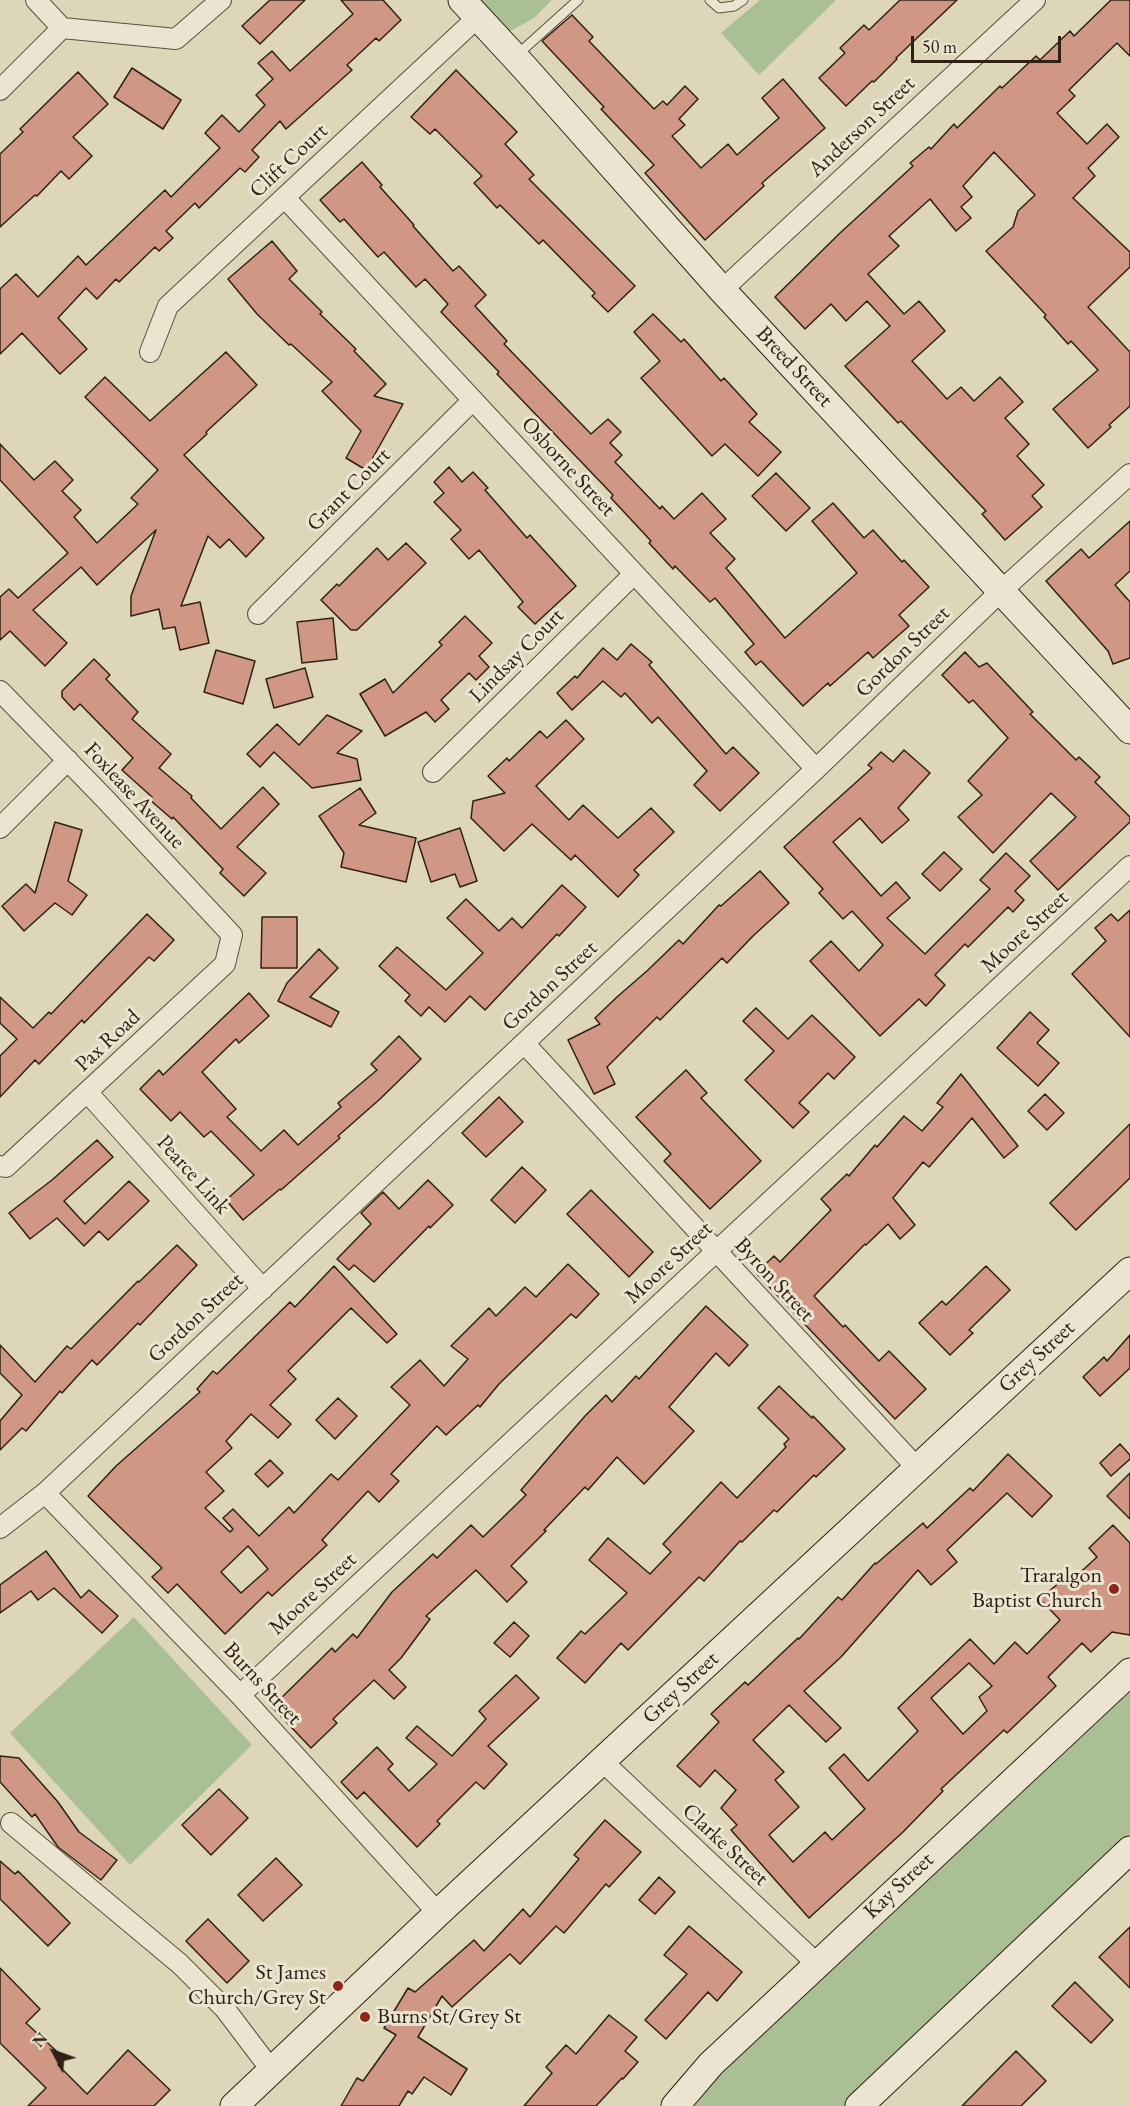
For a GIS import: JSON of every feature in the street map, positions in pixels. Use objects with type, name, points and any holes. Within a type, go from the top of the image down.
[{"type":"street","points":[[36,0],[62,28],[176,39],[221,0]]},
{"type":"street","name":"Anderson Street","points":[[722,290],[1035,0]]},
{"type":"street","name":"Breed Street","points":[[470,8],[722,290],[1130,729]]},
{"type":"street","name":"Clift Court","points":[[150,352],[168,306],[285,198],[470,8]]},
{"type":"street","points":[[0,90],[62,28]]},
{"type":"street","name":"Osborne Street","points":[[285,198],[816,770]]},
{"type":"street","name":"Grant Court","points":[[258,614],[473,400]]},
{"type":"street","name":"Gordon Street","points":[[0,1528],[45,1493],[816,770],[1001,591],[1130,474]]},
{"type":"street","name":"Lindsay Court","points":[[433,772],[634,574]]},
{"type":"street","name":"Foxlease Avenue","points":[[0,691],[232,935]]},
{"type":"street","points":[[0,828],[68,760]]},
{"type":"street","name":"Moore Street","points":[[240,1695],[1130,866]]},
{"type":"street","name":"Pax Road","points":[[0,1166],[6,1167],[225,964],[232,935]]},
{"type":"street","name":"Byron Street","points":[[524,1043],[917,1468]]},
{"type":"street","name":"Pearce Link","points":[[87,1093],[263,1289]]},
{"type":"street","name":"Grey Street","points":[[234,2106],[438,1913],[1130,1272]]},
{"type":"street","name":"Burns Street","points":[[45,1493],[240,1695],[438,1913]]},
{"type":"street","name":"Kay Street","points":[[675,2106],[711,2064],[816,1963],[1130,1672]]},
{"type":"street","name":"Clarke Street","points":[[602,1761],[816,1963]]},
{"type":"street","points":[[11,1823],[180,1964],[225,2009],[272,2071]]},
{"type":"street","points":[[859,2106],[1130,1850]]},
{"type":"lane","points":[[516,57],[578,0]]},
{"type":"lane","points":[[710,0],[718,8],[734,6],[742,0]]},
{"type":"green space","points":[[477,0],[552,0],[534,18],[507,33]]},
{"type":"green space","points":[[760,0],[836,0],[759,75],[721,33]]},
{"type":"green space","points":[[134,1617],[252,1745],[130,1865],[10,1733]]},
{"type":"green space","points":[[1130,1672],[1130,1850],[859,2106],[675,2106]]},
{"type":"building","points":[[270,0],[305,0],[260,44],[242,26]]},
{"type":"building","points":[[341,0],[383,0],[401,20],[379,41],[376,38],[347,65],[352,70],[286,129],[280,121],[252,150],[259,157],[245,172],[240,168],[199,208],[195,203],[166,231],[173,238],[159,251],[155,247],[119,282],[116,279],[97,299],[86,288],[58,318],[87,349],[60,374],[22,333],[0,354],[0,289],[16,274],[38,297],[78,256],[86,265],[165,190],[171,197],[220,148],[205,133],[222,115],[239,132],[265,105],[256,95],[273,79],[258,63],[272,51],[290,71],[353,14]]},
{"type":"building","points":[[900,0],[957,0],[874,82],[872,81],[846,106],[819,78],[845,53],[840,48],[864,25],[869,30]]},
{"type":"building","points":[[1111,0],[1130,0],[1130,56],[1117,43],[1069,90],[1075,96],[1057,113],[1087,144],[1107,124],[1119,137],[1088,168],[1095,176],[1073,198],[1130,252],[1130,267],[1088,307],[1130,352],[1130,406],[1088,448],[1053,409],[1098,370],[1071,341],[1068,344],[1044,317],[1046,315],[986,251],[1013,227],[1018,211],[1035,195],[994,152],[963,186],[972,197],[961,207],[971,218],[956,231],[930,199],[889,236],[899,246],[868,274],[904,314],[919,301],[945,331],[912,361],[947,399],[961,387],[974,401],[1000,377],[1023,402],[1005,418],[1029,444],[1017,456],[1044,485],[1032,496],[1042,507],[1005,540],[982,514],[986,511],[901,421],[898,423],[845,366],[890,326],[867,301],[846,321],[831,304],[805,329],[775,297],[913,166],[910,163],[929,147],[931,149],[954,124],[957,128],[1000,86],[1002,88],[1036,56],[1040,60],[1070,31],[1074,36]]},
{"type":"building","points":[[572,15],[593,37],[589,41],[654,109],[663,101],[667,105],[685,86],[698,99],[679,119],[685,125],[672,136],[701,168],[728,144],[737,155],[779,118],[762,98],[783,79],[825,128],[762,183],[764,186],[705,240],[645,173],[654,165],[542,41]]},
{"type":"building","points":[[132,68],[181,100],[163,129],[114,97]]},
{"type":"building","points":[[456,70],[517,132],[505,144],[534,175],[529,179],[635,286],[608,312],[592,296],[595,293],[543,240],[539,244],[500,205],[497,208],[474,183],[482,176],[435,129],[430,134],[411,117]]},
{"type":"building","points":[[78,72],[108,104],[73,137],[92,156],[69,179],[61,171],[37,196],[35,195],[0,227],[0,154],[23,132],[20,129]]},
{"type":"building","points":[[362,162],[382,185],[380,187],[453,271],[459,266],[486,295],[475,306],[507,341],[504,344],[591,434],[608,419],[621,432],[610,443],[622,455],[615,462],[660,509],[662,506],[674,519],[702,493],[726,519],[710,533],[735,559],[726,568],[785,638],[857,573],[812,521],[833,503],[864,538],[873,530],[929,587],[899,615],[909,626],[873,658],[868,652],[830,686],[828,683],[803,706],[761,661],[756,665],[745,652],[754,644],[715,598],[710,602],[675,566],[673,569],[649,543],[651,541],[611,498],[613,495],[441,312],[448,304],[425,279],[416,287],[384,252],[378,257],[344,219],[340,222],[320,200]]},
{"type":"building","points":[[272,241],[297,271],[289,279],[322,312],[320,314],[356,349],[354,351],[386,384],[374,396],[403,404],[366,470],[346,458],[361,431],[322,391],[332,382],[257,314],[228,279]]},
{"type":"building","points":[[653,314],[681,342],[684,339],[721,381],[724,378],[757,414],[749,422],[781,452],[758,476],[725,444],[712,456],[641,378],[660,361],[634,332]]},
{"type":"building","points":[[226,352],[257,385],[184,455],[264,538],[246,557],[229,539],[220,548],[208,536],[181,606],[200,602],[209,643],[180,650],[175,627],[163,629],[159,609],[131,616],[131,596],[156,530],[97,585],[81,567],[33,610],[67,643],[45,666],[10,631],[0,640],[0,597],[9,589],[18,598],[68,553],[0,480],[0,444],[34,480],[55,461],[73,480],[62,491],[81,510],[74,517],[97,543],[138,504],[131,498],[158,470],[85,397],[105,377],[150,421]]},
{"type":"building","points":[[449,467],[462,482],[473,472],[488,488],[485,490],[527,538],[530,535],[576,586],[535,624],[518,607],[523,602],[479,550],[469,559],[451,539],[461,530],[434,502],[444,493],[434,482]]},
{"type":"building","points":[[776,473],[810,508],[786,531],[752,496]]},
{"type":"building","points":[[1130,521],[1130,571],[1115,585],[1130,602],[1130,658],[1113,664],[1108,651],[1046,581],[1081,549],[1089,558]]},
{"type":"building","points":[[406,543],[426,563],[357,630],[351,630],[321,600],[337,584],[339,586],[377,548],[388,560]]},
{"type":"building","points":[[465,616],[492,643],[479,656],[489,667],[476,680],[469,673],[441,700],[449,709],[435,722],[426,712],[385,736],[360,694],[385,679],[393,693],[442,645],[439,642]]},
{"type":"building","points":[[333,618],[337,659],[302,663],[297,622]]},
{"type":"building","points":[[631,644],[652,662],[649,665],[726,754],[733,747],[759,773],[720,811],[694,785],[707,771],[658,717],[652,723],[625,693],[621,697],[603,681],[572,710],[557,693],[575,676],[577,678],[603,648],[617,660]]},
{"type":"building","points":[[216,650],[255,661],[243,704],[204,692]]},
{"type":"building","points":[[965,652],[979,667],[987,663],[1033,712],[1030,714],[1076,760],[1079,757],[1100,777],[1095,782],[1130,817],[1130,822],[1058,890],[1030,861],[1076,817],[1051,793],[993,853],[958,817],[982,795],[968,781],[1008,738],[973,700],[969,703],[942,675]]},
{"type":"building","points":[[94,659],[110,675],[106,679],[138,712],[132,719],[171,754],[159,768],[192,796],[191,798],[221,829],[263,787],[279,804],[237,847],[266,873],[244,896],[220,873],[223,869],[173,817],[172,819],[150,800],[152,797],[122,770],[133,758],[80,704],[74,710],[62,697],[62,691]]},
{"type":"building","points":[[305,668],[313,697],[274,708],[266,679]]},
{"type":"building","points":[[327,715],[362,731],[337,753],[357,759],[361,780],[312,788],[274,752],[260,767],[247,754],[277,724],[299,745]]},
{"type":"building","points":[[566,720],[584,739],[536,786],[569,820],[583,805],[618,838],[651,808],[674,832],[634,870],[639,875],[618,897],[575,855],[571,860],[532,824],[504,851],[471,818],[473,801],[505,793],[488,776],[507,758],[509,761],[540,731],[547,738]]},
{"type":"building","points":[[904,750],[930,773],[898,808],[909,820],[882,843],[860,818],[833,842],[881,896],[896,882],[910,898],[887,918],[925,954],[990,889],[980,880],[1006,853],[1030,876],[1015,891],[1024,900],[1013,912],[1008,907],[968,947],[965,944],[935,975],[945,985],[926,1006],[919,999],[880,1036],[810,961],[831,941],[859,971],[883,945],[852,911],[843,919],[819,893],[823,889],[784,847],[872,768],[868,765],[881,752],[893,762]]},
{"type":"building","points":[[360,788],[376,813],[359,825],[416,838],[406,882],[341,867],[344,853],[319,816]]},
{"type":"building","points":[[55,822],[82,830],[68,881],[87,895],[72,915],[55,903],[24,931],[2,906],[26,884],[35,893]]},
{"type":"building","points":[[460,828],[477,881],[460,887],[455,874],[431,882],[418,842]]},
{"type":"building","points":[[944,852],[962,869],[940,891],[922,874]]},
{"type":"building","points":[[760,871],[789,903],[727,963],[722,958],[660,1020],[657,1017],[607,1067],[615,1084],[594,1094],[568,1040],[600,1024],[595,1018],[679,940],[683,944],[719,905],[721,906]]},
{"type":"building","points":[[562,885],[586,907],[559,936],[557,934],[485,1010],[470,996],[445,1022],[429,1007],[421,1016],[405,1001],[410,995],[379,966],[397,947],[446,990],[483,953],[447,918],[466,899],[499,931],[512,918],[522,928]]},
{"type":"building","points":[[1130,910],[1130,1037],[1072,974],[1106,941],[1095,928],[1111,914],[1118,921]]},
{"type":"building","points":[[147,914],[174,940],[154,961],[149,957],[84,1023],[82,1020],[39,1064],[35,1060],[0,1097],[0,1056],[17,1039],[0,1023],[0,997],[33,1028],[49,1012],[51,1014]]},
{"type":"building","points":[[262,917],[297,917],[297,968],[261,968]]},
{"type":"building","points":[[319,949],[338,968],[310,997],[339,1012],[331,1027],[278,1001],[287,983]]},
{"type":"building","points":[[249,993],[269,1016],[239,1043],[236,1039],[202,1072],[236,1109],[227,1117],[261,1151],[284,1130],[298,1145],[341,1107],[338,1103],[377,1070],[371,1064],[399,1036],[421,1059],[338,1136],[340,1138],[243,1220],[226,1200],[254,1175],[211,1131],[204,1137],[180,1112],[171,1121],[140,1089],[159,1070],[163,1075]]},
{"type":"building","points":[[756,1008],[788,1039],[812,1015],[855,1057],[834,1079],[828,1073],[799,1103],[809,1112],[793,1128],[745,1080],[774,1051],[743,1021]]},
{"type":"building","points":[[1030,1012],[1049,1030],[1037,1043],[1059,1063],[1038,1086],[997,1048]]},
{"type":"building","points":[[686,1070],[707,1093],[701,1098],[761,1161],[710,1209],[664,1161],[671,1154],[636,1117]]},
{"type":"building","points":[[961,1074],[1018,1146],[1004,1158],[972,1118],[929,1167],[923,1162],[893,1198],[915,1225],[900,1239],[888,1224],[814,1296],[879,1361],[889,1351],[926,1389],[895,1419],[756,1273],[774,1256],[780,1262],[831,1210],[821,1199],[847,1174],[849,1176],[904,1116],[922,1131],[943,1107],[937,1103]]},
{"type":"building","points":[[1045,1094],[1064,1113],[1047,1130],[1028,1111]]},
{"type":"building","points":[[499,1097],[523,1122],[486,1157],[462,1133]]},
{"type":"building","points":[[1130,1124],[1130,1178],[1076,1230],[1050,1203]]},
{"type":"building","points":[[97,1140],[113,1157],[64,1201],[85,1224],[129,1181],[149,1201],[108,1240],[99,1231],[84,1246],[57,1218],[30,1239],[9,1213],[52,1180]]},
{"type":"building","points":[[522,1167],[546,1190],[515,1223],[491,1200]]},
{"type":"building","points":[[428,1180],[453,1205],[374,1282],[354,1265],[349,1270],[337,1259],[371,1224],[361,1213],[383,1192],[399,1209]]},
{"type":"building","points":[[591,1190],[653,1252],[629,1277],[567,1214]]},
{"type":"building","points":[[177,1245],[197,1265],[140,1325],[138,1323],[97,1365],[92,1360],[62,1393],[60,1391],[26,1431],[22,1428],[0,1450],[0,1421],[22,1395],[0,1373],[0,1345],[35,1382],[67,1346],[71,1349]]},
{"type":"building","points":[[568,1264],[599,1294],[576,1318],[571,1314],[499,1384],[480,1407],[478,1405],[446,1435],[437,1426],[391,1474],[399,1481],[379,1502],[368,1491],[322,1540],[327,1545],[272,1596],[268,1592],[225,1634],[177,1584],[168,1593],[152,1577],[162,1568],[88,1496],[116,1466],[200,1392],[197,1389],[213,1371],[217,1374],[290,1302],[295,1307],[334,1266],[397,1334],[387,1343],[351,1308],[288,1371],[296,1379],[270,1405],[291,1424],[278,1438],[251,1414],[226,1441],[232,1448],[206,1472],[224,1491],[205,1508],[230,1532],[233,1529],[223,1518],[233,1509],[259,1536],[289,1507],[294,1513],[331,1474],[338,1480],[410,1405],[391,1387],[420,1360],[444,1386],[468,1359],[451,1346],[489,1308],[496,1316],[525,1287],[536,1297]],"holes":[[[248,1546],[268,1569],[241,1593],[221,1572]]]},
{"type":"building","points":[[986,1266],[1010,1290],[969,1330],[973,1333],[950,1355],[919,1323],[942,1301],[946,1305]]},
{"type":"building","points":[[706,1306],[748,1345],[729,1366],[716,1353],[669,1407],[694,1431],[644,1484],[617,1457],[588,1490],[585,1487],[511,1566],[527,1582],[507,1602],[476,1570],[426,1616],[430,1619],[401,1658],[389,1670],[406,1687],[394,1699],[374,1680],[333,1719],[337,1723],[311,1748],[272,1707],[332,1648],[335,1652],[353,1634],[357,1638],[392,1592],[433,1554],[437,1558],[471,1525],[483,1537],[526,1495],[521,1490],[585,1416],[606,1395],[612,1402],[636,1376],[639,1379]]},
{"type":"building","points":[[1130,1335],[1130,1368],[1100,1396],[1083,1377],[1104,1357],[1107,1361]]},
{"type":"building","points":[[779,1386],[845,1449],[816,1477],[814,1475],[777,1512],[774,1510],[742,1542],[740,1541],[704,1581],[699,1577],[628,1650],[621,1643],[585,1683],[557,1658],[581,1631],[585,1634],[627,1593],[589,1560],[608,1538],[650,1574],[671,1552],[663,1544],[721,1482],[737,1498],[786,1447],[784,1444],[789,1439],[758,1408]]},
{"type":"building","points":[[338,1398],[357,1416],[335,1439],[316,1420]]},
{"type":"building","points":[[1120,1444],[1130,1455],[1130,1459],[1111,1476],[1100,1463]]},
{"type":"building","points":[[1008,1454],[1052,1496],[1032,1517],[1007,1493],[947,1550],[957,1562],[931,1585],[918,1570],[841,1657],[804,1691],[841,1728],[826,1742],[789,1705],[753,1740],[784,1772],[775,1780],[799,1807],[769,1835],[793,1862],[825,1832],[832,1840],[865,1809],[829,1768],[844,1754],[868,1781],[918,1731],[898,1708],[970,1639],[994,1664],[1015,1642],[1027,1654],[1060,1620],[1040,1599],[1067,1576],[1071,1581],[1097,1557],[1089,1548],[1113,1525],[1130,1543],[1130,1635],[1112,1632],[1091,1652],[1082,1643],[1048,1677],[1056,1686],[1007,1733],[1004,1730],[941,1789],[943,1791],[903,1832],[809,1918],[731,1830],[737,1825],[721,1808],[736,1790],[715,1770],[700,1787],[677,1766],[719,1722],[711,1714],[745,1682],[748,1685],[799,1639],[838,1597],[842,1600],[875,1563],[923,1523],[927,1528],[970,1488],[973,1491]],"holes":[[[969,1663],[992,1686],[979,1697],[987,1711],[963,1734],[931,1698]]]},
{"type":"building","points":[[270,1460],[283,1473],[268,1487],[255,1474]]},
{"type":"building","points":[[1130,1473],[1130,1519],[1107,1496]]},
{"type":"building","points":[[46,1551],[81,1598],[89,1590],[118,1616],[102,1633],[54,1588],[38,1600],[31,1591],[0,1613],[0,1585]]},
{"type":"building","points":[[514,1622],[529,1636],[510,1657],[494,1643]]},
{"type":"building","points":[[516,1675],[539,1698],[488,1746],[507,1764],[484,1789],[476,1782],[437,1821],[440,1824],[417,1847],[364,1792],[357,1799],[341,1782],[377,1747],[393,1764],[388,1769],[409,1791],[437,1764],[406,1738],[417,1726],[452,1756],[486,1719],[479,1711]]},
{"type":"building","points":[[0,1756],[19,1758],[58,1802],[79,1832],[117,1860],[101,1880],[58,1847],[35,1814],[32,1817],[0,1782]]},
{"type":"building","points":[[219,1789],[248,1818],[211,1855],[182,1825]]},
{"type":"building","points":[[605,1820],[641,1852],[609,1887],[606,1884],[564,1933],[556,1926],[520,1964],[510,1954],[452,2007],[442,1996],[418,2037],[467,2069],[451,2095],[424,2077],[412,2094],[408,2091],[399,2106],[341,2106],[357,2078],[363,2081],[396,2035],[384,2028],[408,1988],[415,1992],[474,1940],[484,1951],[523,1909],[530,1917],[579,1859],[574,1855]]},
{"type":"building","points":[[276,1858],[302,1885],[263,1921],[238,1895]]},
{"type":"building","points":[[0,1861],[15,1874],[18,1871],[70,1923],[48,1946],[0,1899]]},
{"type":"building","points":[[659,1877],[675,1892],[655,1914],[639,1900]]},
{"type":"building","points":[[208,1919],[249,1961],[227,1983],[186,1941]]},
{"type":"building","points":[[689,1926],[742,1972],[717,2001],[708,1992],[666,2039],[645,2020],[687,1974],[664,1955]]},
{"type":"building","points":[[1130,1927],[1130,1988],[1099,1957]]},
{"type":"building","points":[[0,1968],[40,2009],[26,2023],[64,2058],[58,2065],[87,2094],[128,2050],[170,2090],[154,2106],[28,2106],[46,2088],[0,2043]]},
{"type":"building","points":[[1075,1982],[1113,2020],[1091,2043],[1052,2006]]},
{"type":"building","points":[[609,2015],[637,2037],[625,2051],[638,2062],[623,2079],[596,2106],[524,2106],[552,2073],[546,2067],[566,2045],[576,2054]]},
{"type":"building","points":[[1016,2051],[1046,2081],[1021,2106],[962,2106]]},
{"type":"place","name":"Traralgon Baptist Church","points":[[1114,1589]]},
{"type":"place","name":"St James Church/Grey St","points":[[338,1986]]},
{"type":"place","name":"Burns St/Grey St","points":[[365,2017]]}]
